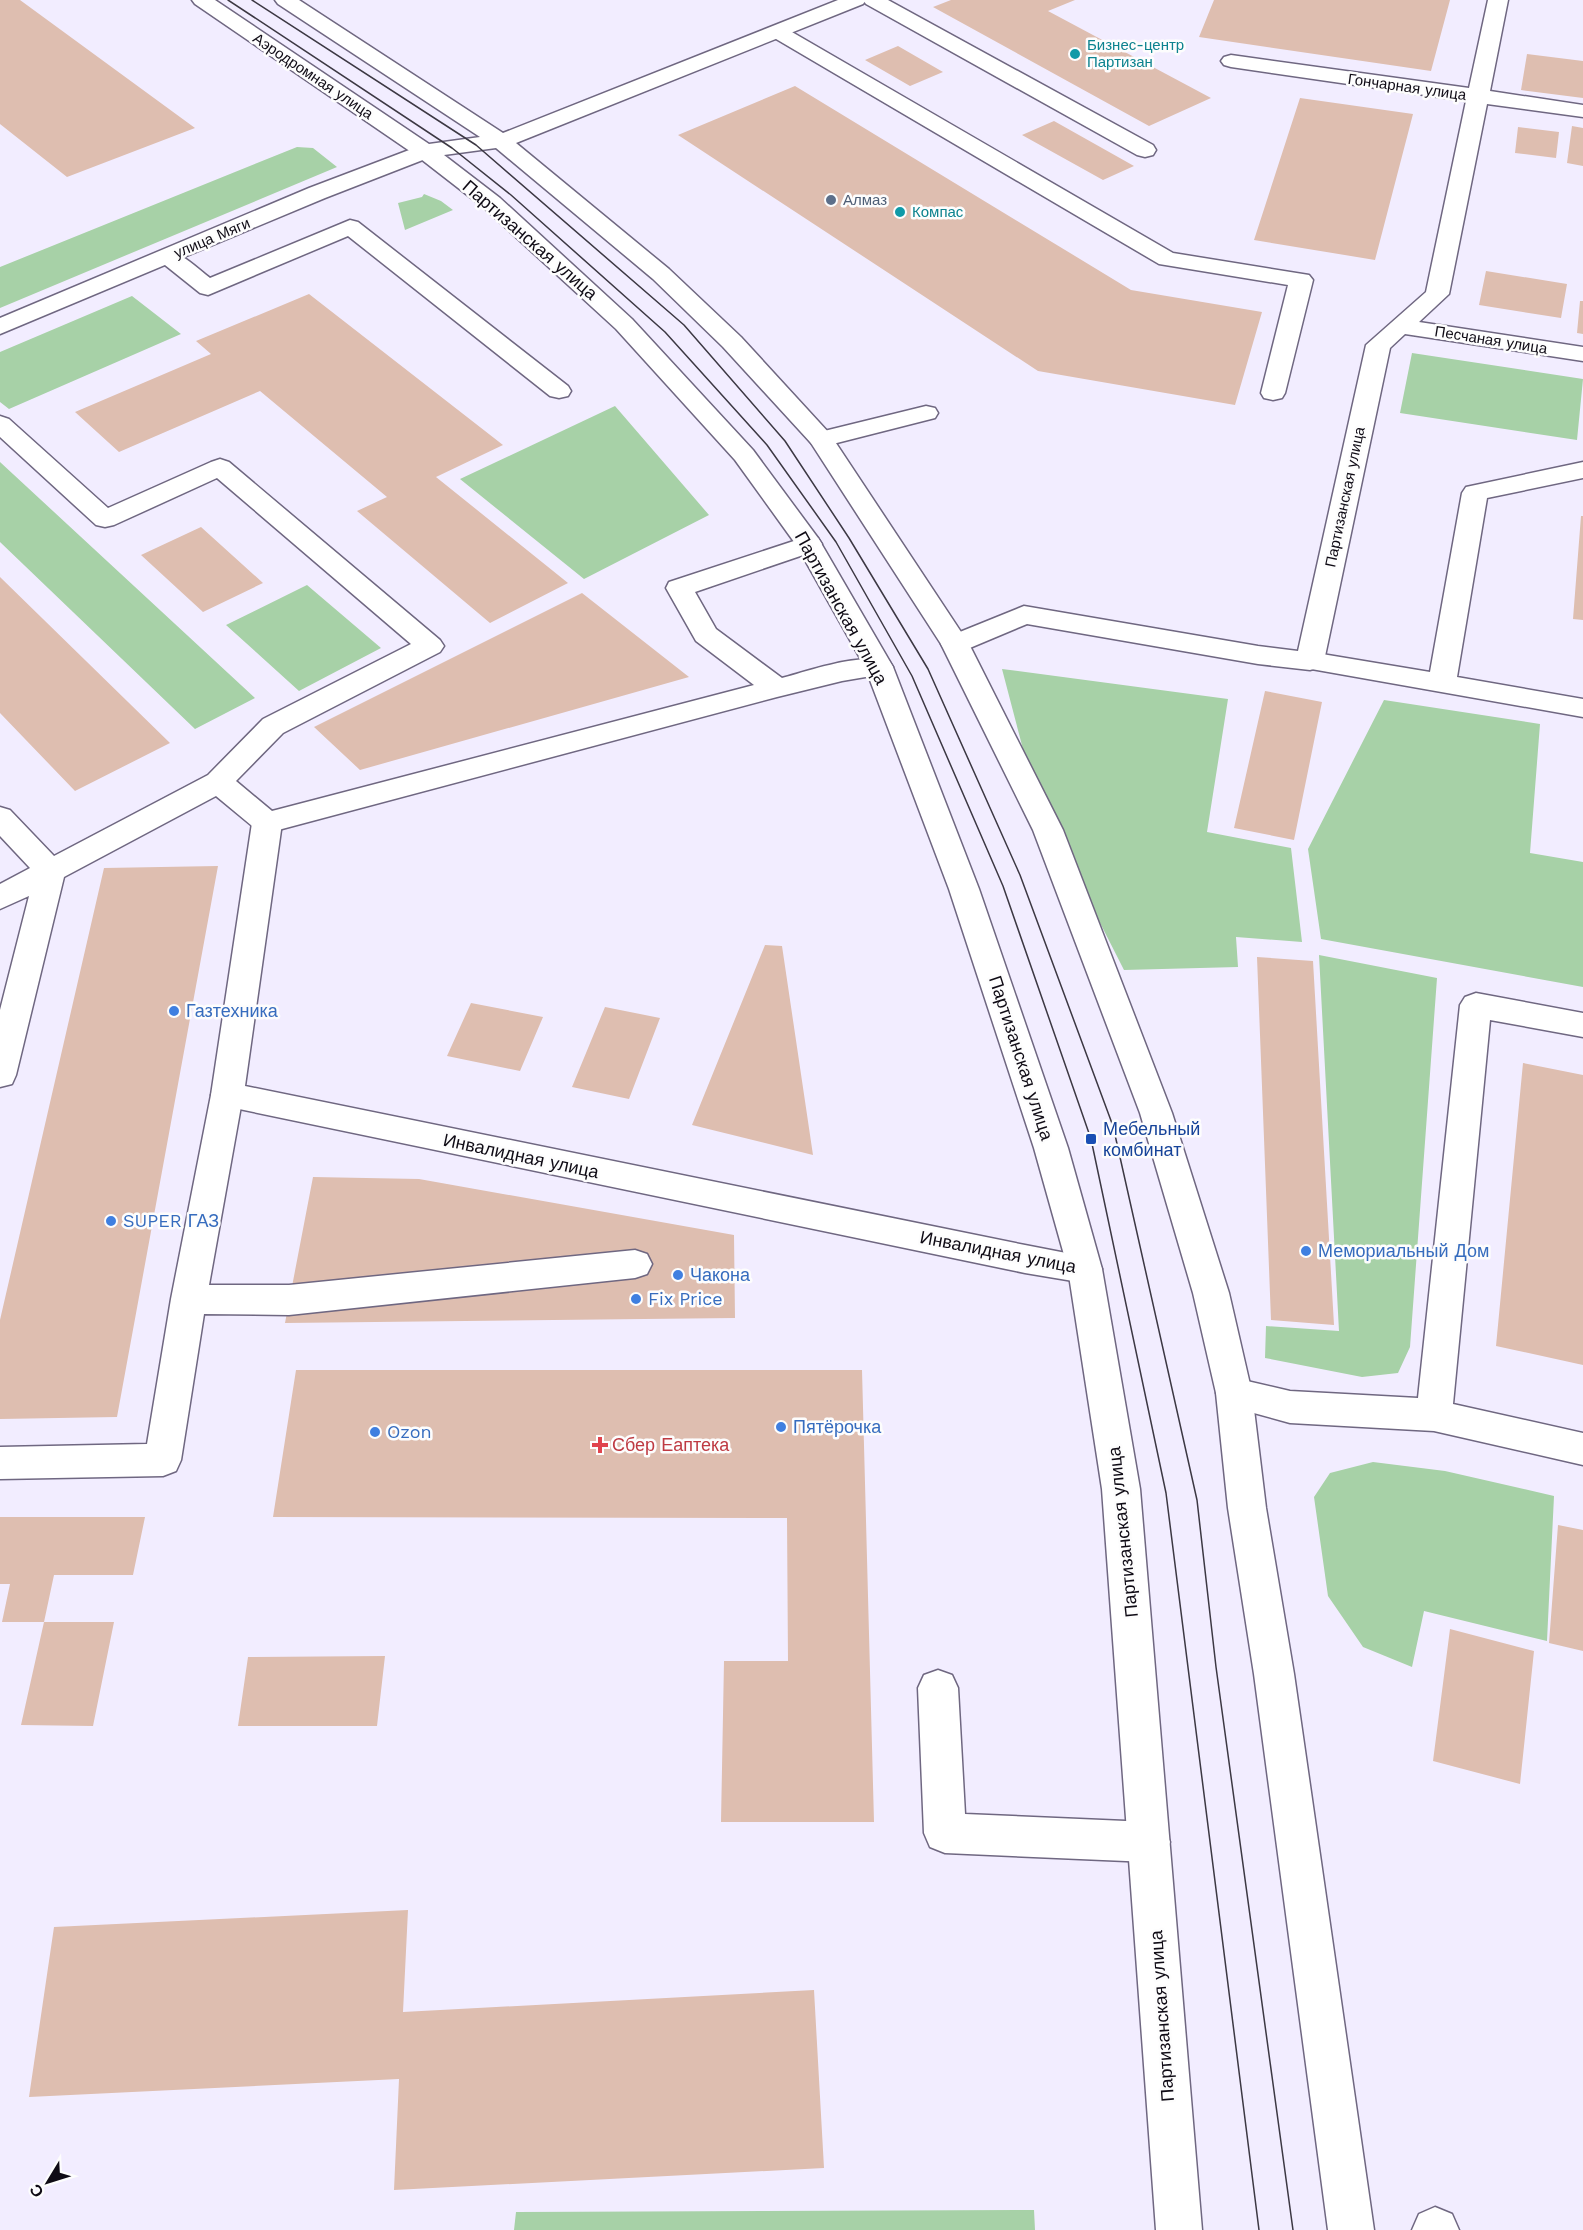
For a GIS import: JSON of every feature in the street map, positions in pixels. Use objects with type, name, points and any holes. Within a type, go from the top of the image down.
[{"type":"street","name":"Аэродромная улица","points":[[202,0],[425,152]]},
{"type":"street","points":[[425,152],[501,141],[856,0]]},
{"type":"street","points":[[873,0],[1145,150]]},
{"type":"street","name":"Партизанская улица","points":[[1310,661],[1378,345],[1437,294],[1498,0]]},
{"type":"street","points":[[292,1],[501,141],[661,274],[732,342],[821,439],[955,644],[1048,830],[1156,1113],[1211,1293],[1234,1393],[1247,1508],[1274,1674],[1351,2230]]},
{"type":"street","points":[[778,32],[1167,259],[1301,280],[1273,393]]},
{"type":"street","name":"Гончарная улица","points":[[1231,61],[1583,111]]},
{"type":"street","name":"улица Мяги","points":[[0,327],[317,193],[425,152]]},
{"type":"street","name":"Партизанская улица","points":[[425,152],[492,203],[624,324],[744,455],[808,544],[879,667],[964,889],[1051,1148],[1085,1269],[1121,1489],[1179,2230]]},
{"type":"street","points":[[167,257],[208,288],[350,227],[559,391]]},
{"type":"street","name":"Песчаная улица","points":[[1400,326],[1583,354]]},
{"type":"street","points":[[821,439],[926,413]]},
{"type":"street","points":[[0,424],[105,519],[220,467],[430,646],[273,726],[218,782],[0,898]]},
{"type":"street","points":[[1442,685],[1475,493],[1583,470]]},
{"type":"street","points":[[777,688],[706,635],[679,588],[808,544]]},
{"type":"street","points":[[955,644],[1024,615],[1583,708]]},
{"type":"street","points":[[267,824],[777,688],[842,672],[879,667]]},
{"type":"street","points":[[218,782],[267,824]]},
{"type":"street","points":[[0,817],[50,871]]},
{"type":"street","points":[[0,1463],[163,1460],[189,1299],[227,1095],[267,824]]},
{"type":"street","points":[[0,1075],[50,871]]},
{"type":"street","points":[[1434,1415],[1476,1005],[1583,1025]]},
{"type":"street","name":"Инвалидная улица","points":[[227,1095],[1026,1259],[1085,1269]]},
{"type":"street","points":[[189,1299],[289,1300],[635,1264]]},
{"type":"street","points":[[1234,1393],[1290,1407],[1434,1415],[1583,1449]]},
{"type":"street","points":[[938,1688],[945,1833],[1149,1842]]},
{"type":"green space","points":[[297,147],[313,148],[337,167],[0,308],[0,267]]},
{"type":"green space","points":[[424,194],[441,201],[453,210],[405,230],[398,203],[422,197]]},
{"type":"green space","points":[[132,296],[181,334],[9,409],[0,402],[0,352]]},
{"type":"green space","points":[[1412,353],[1583,379],[1577,440],[1400,413]]},
{"type":"green space","points":[[615,406],[709,515],[584,579],[460,479]]},
{"type":"green space","points":[[0,462],[255,698],[195,729],[0,542]]},
{"type":"green space","points":[[307,585],[381,648],[299,691],[226,625]]},
{"type":"green space","points":[[1002,669],[1228,699],[1207,832],[1291,848],[1302,942],[1236,937],[1238,967],[1124,970],[1035,795]]},
{"type":"green space","points":[[1384,700],[1540,724],[1530,853],[1583,862],[1583,987],[1321,939],[1308,849]]},
{"type":"green space","points":[[1319,955],[1437,978],[1410,1347],[1398,1373],[1362,1377],[1265,1358],[1266,1326],[1339,1331]]},
{"type":"green space","points":[[1373,1462],[1445,1471],[1554,1496],[1547,1641],[1424,1611],[1412,1667],[1363,1647],[1328,1596],[1314,1497],[1330,1473]]},
{"type":"green space","points":[[1034,2210],[1035,2230],[514,2230],[516,2212]]},
{"type":"building","points":[[0,0],[20,0],[195,128],[67,177],[0,124]]},
{"type":"building","name":"Бизнес-центр Партизан","points":[[951,0],[1075,0],[1048,11],[1211,98],[1149,126],[933,7]]},
{"type":"building","points":[[1214,0],[1450,0],[1431,71],[1199,37]]},
{"type":"building","points":[[898,46],[943,72],[910,86],[865,60]]},
{"type":"building","points":[[1527,54],[1583,61],[1583,98],[1521,90]]},
{"type":"building","name":"Компас","points":[[795,86],[1131,290],[1262,312],[1235,405],[1038,371],[678,135]]},
{"type":"building","points":[[1300,98],[1413,114],[1375,260],[1254,240]]},
{"type":"building","points":[[1054,121],[1134,166],[1103,180],[1022,135]]},
{"type":"building","points":[[1572,126],[1583,128],[1583,166],[1567,163]]},
{"type":"building","points":[[1518,127],[1559,132],[1556,158],[1515,153]]},
{"type":"building","points":[[1486,271],[1567,284],[1561,318],[1479,305]]},
{"type":"building","points":[[309,294],[503,445],[436,477],[568,583],[490,623],[357,511],[387,497],[260,391],[119,452],[75,412],[211,354],[196,341]]},
{"type":"building","points":[[1580,301],[1583,301],[1583,334],[1577,333]]},
{"type":"building","points":[[1581,516],[1583,516],[1583,620],[1573,619]]},
{"type":"building","points":[[201,527],[263,583],[203,612],[141,555]]},
{"type":"building","points":[[0,577],[170,743],[75,791],[0,713]]},
{"type":"building","points":[[582,593],[689,677],[360,770],[314,727]]},
{"type":"building","points":[[1265,691],[1322,702],[1294,840],[1234,828]]},
{"type":"building","points":[[218,866],[117,1417],[0,1419],[0,1320],[104,868]]},
{"type":"building","points":[[765,945],[782,946],[813,1155],[692,1125]]},
{"type":"building","points":[[1257,957],[1313,961],[1334,1325],[1271,1320]]},
{"type":"building","points":[[471,1003],[543,1017],[520,1071],[447,1056]]},
{"type":"building","points":[[605,1007],[660,1018],[629,1099],[572,1087]]},
{"type":"building","points":[[1523,1063],[1583,1075],[1583,1365],[1496,1346]]},
{"type":"building","points":[[313,1177],[419,1179],[734,1235],[735,1318],[285,1323]]},
{"type":"building","points":[[296,1370],[862,1370],[874,1822],[721,1822],[724,1661],[788,1661],[787,1518],[273,1517]]},
{"type":"building","points":[[0,1517],[145,1517],[133,1575],[54,1575],[44,1622],[2,1622],[10,1584],[0,1584]]},
{"type":"building","points":[[1558,1525],[1583,1530],[1583,1651],[1549,1643]]},
{"type":"building","points":[[44,1622],[114,1622],[93,1726],[21,1725]]},
{"type":"building","points":[[1450,1629],[1534,1651],[1520,1784],[1433,1761]]},
{"type":"building","points":[[385,1656],[377,1726],[238,1726],[248,1657]]},
{"type":"building","points":[[408,1910],[403,2012],[814,1990],[824,2168],[394,2190],[399,2079],[29,2097],[54,1927]]},
{"type":"tram line","points":[[228,0],[452,148],[511,195],[665,332],[767,445],[836,542],[912,676],[1003,886],[1091,1139],[1166,1493],[1259,2230]]},
{"type":"tram line","points":[[252,0],[476,145],[684,325],[785,441],[849,538],[928,669],[1020,875],[1113,1126],[1197,1500],[1216,1667],[1293,2230]]},
{"type":"place","name":"Бизнес-центр Партизан","points":[[1075,54]]},
{"type":"place","name":"Алмаз","points":[[831,200]]},
{"type":"place","name":"Компас","points":[[900,212]]},
{"type":"place","name":"Газтехника","points":[[174,1011]]},
{"type":"place","name":"Мебельный комбинат","points":[[1091,1139]]},
{"type":"place","name":"SUPER ГАЗ","points":[[111,1221]]},
{"type":"place","name":"Мемориальный Дом","points":[[1306,1251]]},
{"type":"place","name":"Чакона","points":[[678,1275]]},
{"type":"place","name":"Fix Price","points":[[636,1299]]},
{"type":"place","name":"Пятёрочка","points":[[781,1427]]},
{"type":"place","name":"Ozon","points":[[375,1432]]},
{"type":"place","name":"Сбер Еаптека","points":[[600,1445]]}]
